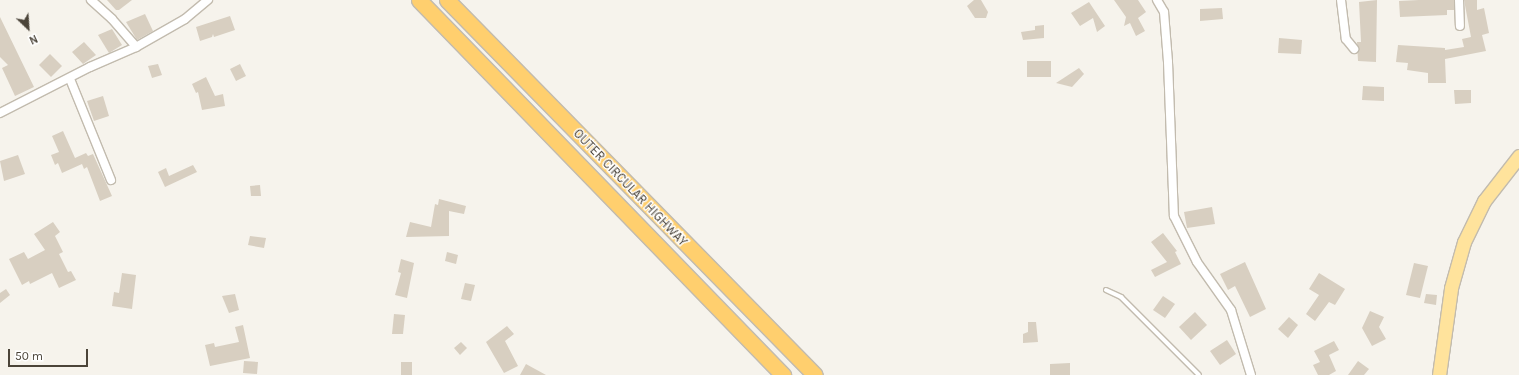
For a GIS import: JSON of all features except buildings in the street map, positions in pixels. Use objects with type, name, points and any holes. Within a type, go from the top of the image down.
[{"type":"highway","name":"OUTER CIRCULAR HIGHWAY","points":[[419,0],[783,375]]},
{"type":"highway","name":"OUTER CIRCULAR HIGHWAY","points":[[447,0],[815,375]]},
{"type":"main road","points":[[1439,375],[1451,288],[1461,250],[1484,202],[1519,156]]},
{"type":"street","points":[[91,0],[112,19],[136,47]]},
{"type":"street","points":[[0,114],[70,79],[90,67],[136,47],[185,19],[208,0]]},
{"type":"street","points":[[1157,0],[1164,12],[1174,216],[1197,262],[1231,310],[1251,375]]},
{"type":"street","points":[[1341,0],[1346,39],[1354,49]]},
{"type":"street","points":[[1459,0],[1460,26]]},
{"type":"street","points":[[70,79],[110,180]]},
{"type":"lane","points":[[1106,290],[1121,297],[1199,375]]}]
